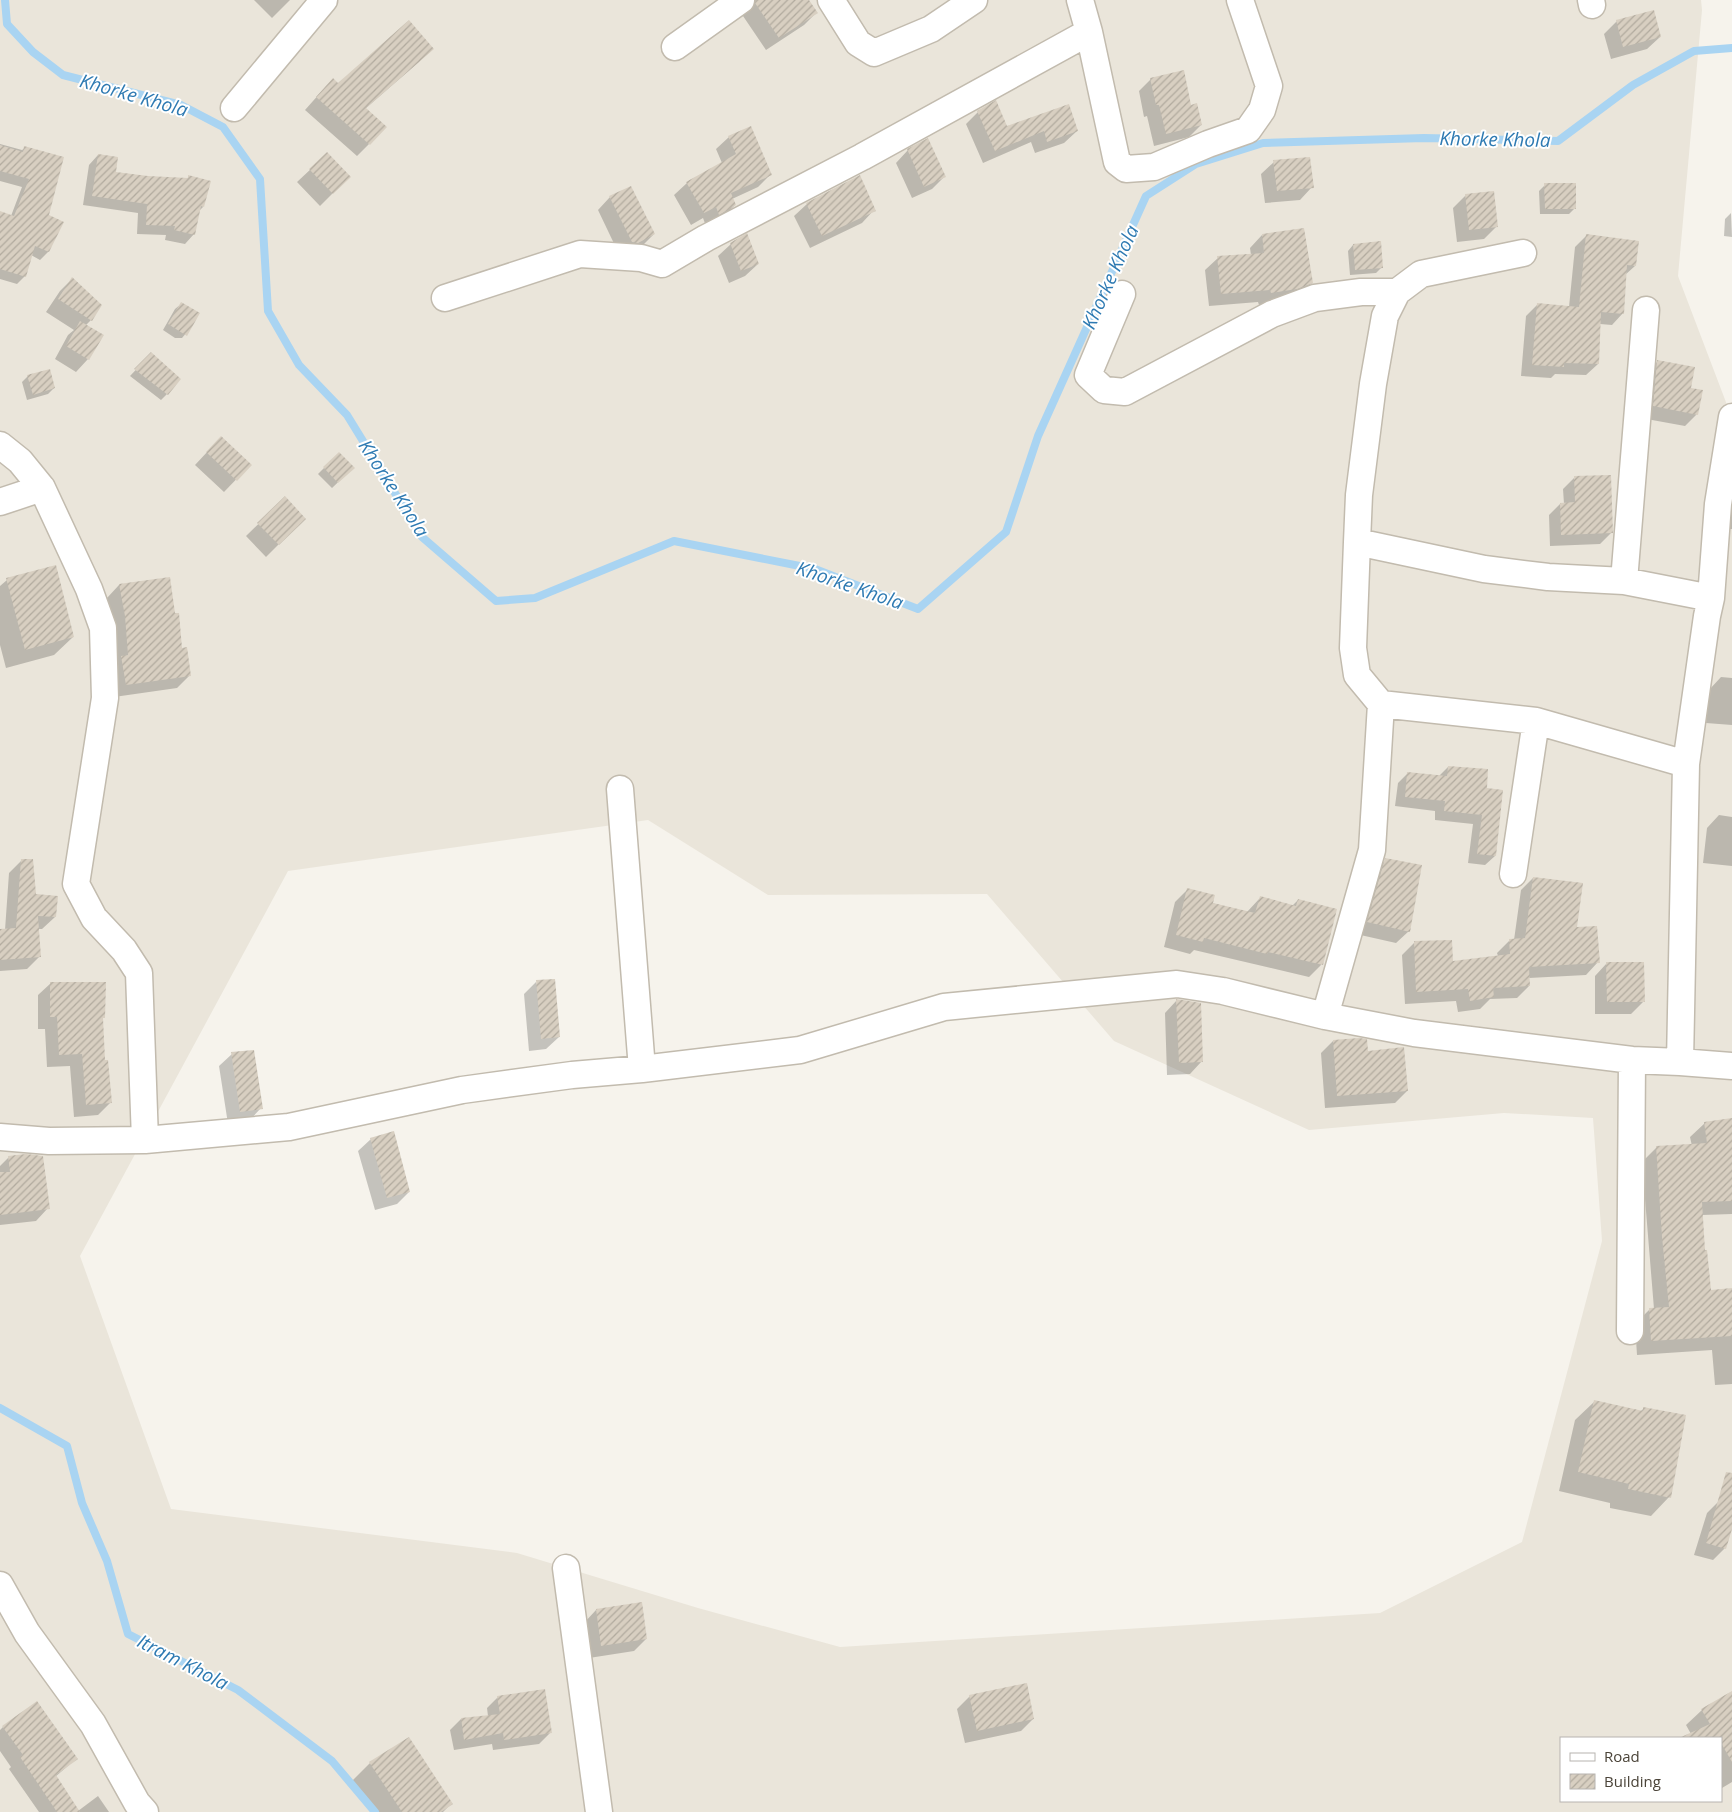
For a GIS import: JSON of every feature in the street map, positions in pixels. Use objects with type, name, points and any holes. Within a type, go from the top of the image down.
[{"type":"street","points":[[234,108],[324,0]]},
{"type":"street","points":[[675,47],[741,0]]},
{"type":"street","points":[[831,0],[858,43],[874,53],[931,29],[974,0]]},
{"type":"street","points":[[1080,0],[1118,162],[1126,169],[1154,167],[1208,144],[1248,130],[1262,110],[1269,86],[1240,0]]},
{"type":"street","points":[[445,298],[580,254],[641,258],[662,264],[706,238],[971,98],[1089,32]]},
{"type":"street","points":[[1325,1016],[1372,850],[1381,704],[1357,675],[1353,648],[1359,495],[1373,384],[1385,316],[1397,292],[1421,274],[1523,253]]},
{"type":"street","points":[[1122,294],[1088,375],[1104,390],[1125,392],[1272,314],[1315,298],[1361,292],[1397,292]]},
{"type":"street","points":[[1624,582],[1646,310]]},
{"type":"street","points":[[1680,1062],[1686,764],[1711,598],[1718,504],[1732,417]]},
{"type":"street","points":[[0,445],[20,461],[42,488],[89,589],[103,628],[105,698],[76,884],[94,918],[124,950],[139,974],[145,1140]]},
{"type":"street","points":[[0,502],[42,488]]},
{"type":"street","points":[[1357,542],[1484,569],[1548,577],[1624,582],[1711,598]]},
{"type":"street","points":[[1381,704],[1536,721],[1686,764]]},
{"type":"street","points":[[1513,874],[1536,721]]},
{"type":"street","points":[[620,789],[642,1069]]},
{"type":"street","points":[[0,1137],[49,1141],[145,1140],[289,1127],[462,1090],[572,1075],[642,1069],[800,1050],[944,1007],[1177,984],[1223,991],[1325,1016],[1414,1033],[1632,1060],[1732,1066]]},
{"type":"street","points":[[1630,1330],[1632,1060]]},
{"type":"street","points":[[566,1568],[599,1812]]},
{"type":"street","points":[[0,1585],[26,1633],[93,1724],[137,1804],[145,1812]]},
{"type":"shaded area","points":[[0,0],[1701,0],[1702,10],[1678,276],[1732,418],[1732,1812],[0,1812]],"holes":[[[648,820],[768,895],[987,894],[1114,1041],[1309,1130],[1504,1113],[1593,1118],[1602,1241],[1522,1542],[1380,1613],[840,1647],[698,1608],[517,1553],[171,1509],[80,1256],[288,871]]]},
{"type":"building","points":[[756,0],[809,0],[818,13],[779,38],[755,3]]},
{"type":"building","points":[[1654,10],[1661,37],[1623,47],[1616,20]]},
{"type":"building","points":[[409,20],[434,49],[366,108],[387,127],[370,145],[316,97],[333,78],[338,83]]},
{"type":"building","points":[[1184,70],[1191,105],[1197,103],[1202,125],[1166,134],[1159,105],[1156,105],[1150,78]]},
{"type":"building","points":[[996,100],[1007,126],[1069,104],[1078,131],[1047,142],[1044,131],[995,151],[977,111]]},
{"type":"building","points":[[751,126],[772,175],[731,193],[736,205],[719,215],[716,207],[704,213],[686,182],[736,154],[728,136]]},
{"type":"building","points":[[928,138],[946,177],[924,187],[907,149]]},
{"type":"building","points":[[0,145],[23,152],[24,146],[64,157],[49,215],[64,222],[49,252],[35,246],[26,277],[0,269],[0,211],[14,216],[29,179],[0,171]]},
{"type":"building","points":[[327,152],[351,177],[333,194],[309,169]]},
{"type":"building","points":[[98,154],[118,157],[116,172],[188,178],[188,175],[211,181],[204,207],[201,206],[195,235],[174,230],[175,226],[146,225],[147,204],[92,196]]},
{"type":"building","points":[[1310,157],[1314,188],[1277,191],[1273,160]]},
{"type":"building","points":[[860,175],[876,211],[822,236],[806,203]]},
{"type":"building","points":[[1544,183],[1576,183],[1576,209],[1545,209]]},
{"type":"building","points":[[631,186],[655,234],[638,243],[632,242],[609,196]]},
{"type":"building","points":[[1494,191],[1498,227],[1469,230],[1465,194]]},
{"type":"building","points":[[1304,228],[1313,283],[1297,289],[1271,293],[1270,290],[1221,294],[1217,256],[1264,253],[1262,234]]},
{"type":"building","points":[[747,233],[759,264],[741,271],[730,243]]},
{"type":"building","points":[[1586,234],[1639,241],[1636,266],[1627,265],[1624,314],[1601,312],[1599,364],[1564,363],[1564,367],[1532,365],[1537,303],[1579,307]]},
{"type":"building","points":[[1381,241],[1383,268],[1355,270],[1353,244]]},
{"type":"building","points":[[72,277],[102,305],[92,321],[58,299]]},
{"type":"building","points":[[181,302],[200,313],[187,336],[168,324]]},
{"type":"building","points":[[80,321],[104,335],[89,360],[66,346]]},
{"type":"building","points":[[151,352],[181,379],[168,395],[134,369]]},
{"type":"building","points":[[1657,360],[1695,367],[1691,388],[1703,390],[1698,415],[1653,406]]},
{"type":"building","points":[[50,369],[55,388],[33,395],[27,375]]},
{"type":"building","points":[[221,436],[252,465],[237,481],[206,452]]},
{"type":"building","points":[[339,452],[355,468],[338,483],[323,467]]},
{"type":"building","points":[[1611,475],[1613,533],[1561,535],[1560,503],[1575,502],[1574,476]]},
{"type":"building","points":[[285,496],[306,519],[279,545],[257,523]]},
{"type":"building","points":[[56,565],[74,637],[25,650],[6,578]]},
{"type":"building","points":[[170,577],[175,613],[179,613],[182,648],[187,647],[191,676],[126,685],[121,656],[128,655],[125,616],[119,584]]},
{"type":"building","points":[[1448,766],[1488,769],[1487,788],[1503,790],[1496,856],[1477,854],[1482,815],[1444,811],[1445,801],[1405,797],[1407,772],[1447,776]]},
{"type":"building","points":[[1385,858],[1422,865],[1410,932],[1367,922]]},
{"type":"building","points":[[21,859],[33,859],[36,894],[58,896],[56,917],[38,916],[41,957],[0,960],[0,929],[16,928]]},
{"type":"building","points":[[1533,877],[1583,883],[1577,927],[1597,926],[1600,963],[1529,967],[1530,986],[1493,988],[1494,997],[1470,1001],[1468,989],[1416,992],[1414,941],[1452,940],[1453,961],[1510,954],[1509,939],[1525,938]]},
{"type":"building","points":[[1187,888],[1215,895],[1213,903],[1255,913],[1260,896],[1296,906],[1298,899],[1337,909],[1323,965],[1268,952],[1267,954],[1204,938],[1203,942],[1176,935]]},
{"type":"building","points":[[1606,962],[1644,962],[1645,1002],[1607,1002]]},
{"type":"building","points":[[555,979],[560,1037],[541,1039],[536,980]]},
{"type":"building","points":[[50,982],[106,982],[105,1018],[103,1018],[105,1060],[108,1060],[112,1103],[86,1105],[82,1054],[59,1055],[57,1017],[50,1017]]},
{"type":"building","points":[[1176,999],[1201,1003],[1203,1062],[1179,1063]]},
{"type":"building","points":[[1367,1039],[1368,1051],[1404,1047],[1408,1091],[1337,1096],[1333,1040]]},
{"type":"building","points":[[254,1050],[263,1109],[240,1112],[231,1052]]},
{"type":"building","points":[[1732,1118],[1732,1201],[1702,1202],[1705,1250],[1707,1250],[1711,1290],[1732,1288],[1732,1336],[1651,1341],[1649,1308],[1669,1307],[1656,1146],[1707,1143],[1704,1122]]},
{"type":"building","points":[[394,1131],[410,1192],[387,1198],[370,1138]]},
{"type":"building","points":[[26,1154],[43,1156],[50,1209],[0,1215],[0,1172],[10,1172],[8,1156]]},
{"type":"building","points":[[1594,1400],[1643,1411],[1643,1407],[1686,1415],[1671,1498],[1628,1489],[1629,1484],[1578,1472]]},
{"type":"building","points":[[1726,1472],[1732,1473],[1732,1529],[1726,1549],[1706,1543]]},
{"type":"building","points":[[642,1602],[647,1639],[601,1646],[596,1609]]},
{"type":"building","points":[[1027,1683],[1034,1719],[977,1731],[969,1695]]},
{"type":"building","points":[[545,1689],[552,1733],[504,1740],[503,1733],[464,1740],[461,1718],[500,1714],[497,1696]]},
{"type":"building","points":[[1732,1691],[1732,1762],[1722,1745],[1722,1737],[1681,1737],[1710,1724],[1701,1709]]},
{"type":"building","points":[[37,1701],[78,1759],[56,1775],[80,1812],[57,1812],[20,1757],[23,1755],[2,1726]]},
{"type":"building","points":[[409,1737],[453,1804],[441,1812],[402,1812],[369,1762]]},
{"type":"waterway","name":"Khorke Khola","points":[[5,0],[7,24],[33,52],[63,75],[181,105],[223,127],[260,179],[268,311],[299,365],[347,415],[422,537],[496,601],[535,598],[674,541],[815,569],[918,609],[1006,532],[1038,436],[1146,196],[1196,164],[1263,143],[1424,138],[1558,141],[1633,85],[1694,51],[1732,48]]},
{"type":"waterway","name":"Itram Khola","points":[[0,1408],[67,1446],[82,1503],[107,1561],[128,1634],[238,1690],[332,1761],[375,1812]]}]
